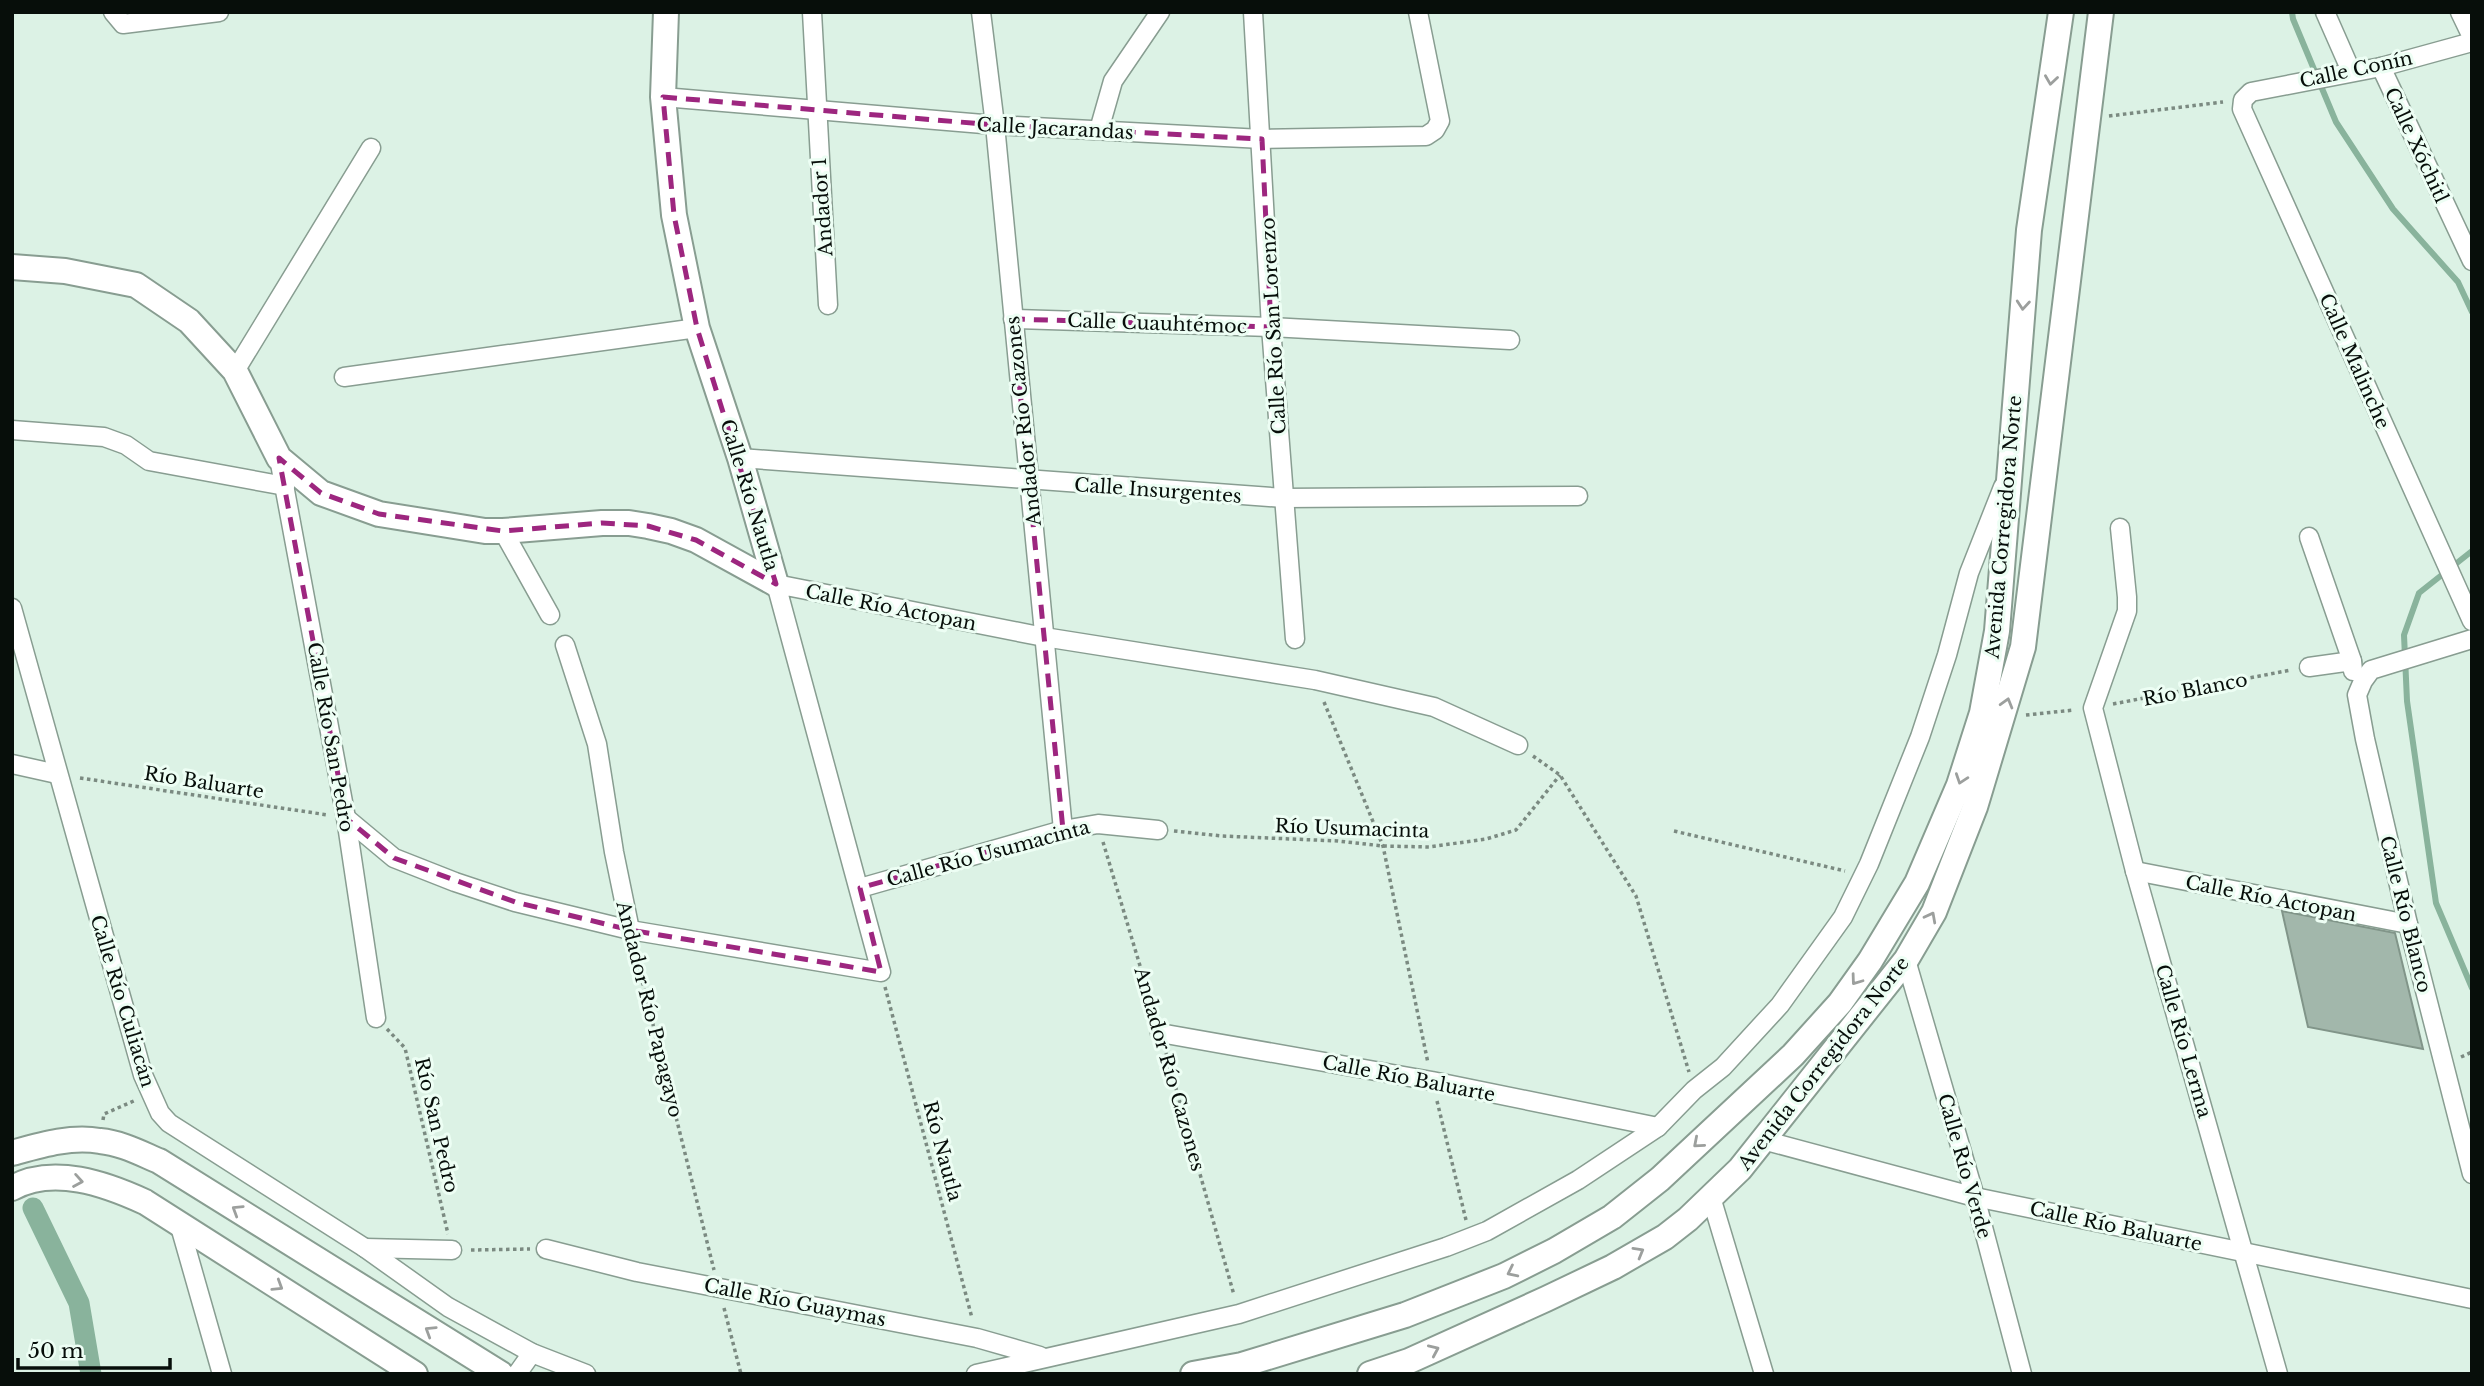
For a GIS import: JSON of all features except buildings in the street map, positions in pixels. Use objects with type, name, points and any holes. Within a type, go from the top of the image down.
[{"type":"main road","name":"Calle Río Nautla","points":[[666,12],[663,97],[674,215],[697,328],[740,457],[776,584]]},
{"type":"main road","name":"Avenida Corregidora Norte","points":[[1194,1374],[1242,1365],[1405,1315],[1504,1276],[1612,1217],[1660,1179],[1793,1055],[1840,1003],[1870,961],[1917,883],[1959,785],[1982,713],[1997,631],[2029,230],[2061,12]]},
{"type":"main road","name":"Avenida Corregidora Norte","points":[[1370,1374],[1409,1361],[1458,1339],[1612,1267],[1665,1237],[1740,1169],[1906,960],[1934,912],[1975,807],[2023,647],[2101,12]]},
{"type":"main road","points":[[12,267],[65,271],[136,285],[189,321],[235,371],[279,458]]},
{"type":"main road","name":"Calle Río Actopan","points":[[279,458],[321,493],[379,514],[503,531],[602,523],[648,526],[696,540],[776,584]]},
{"type":"main road","points":[[12,1153],[61,1141],[99,1140],[120,1145],[159,1161],[495,1370]]},
{"type":"main road","points":[[12,1188],[54,1176],[111,1187],[145,1202],[415,1374]]},
{"type":"street","points":[[114,14],[123,24],[219,12]]},
{"type":"street","name":"Andador 1","points":[[813,12],[828,305]]},
{"type":"street","name":"Andador Río Cazones","points":[[981,12],[995,125],[1063,830]]},
{"type":"street","points":[[1099,130],[1113,81],[1160,12]]},
{"type":"street","name":"Calle Río San Lorenzo","points":[[1253,12],[1271,327],[1295,639]]},
{"type":"street","name":"Calle Jacarandas","points":[[663,97],[995,125],[1262,139],[1426,136],[1435,130],[1440,121],[1418,12]]},
{"type":"street","points":[[2325,12],[2348,72]]},
{"type":"street","points":[[2460,12],[2472,40]]},
{"type":"street","name":"Calle Conín","points":[[2243,100],[2251,92],[2381,67],[2472,40]]},
{"type":"street","name":"Calle Xóchitl","points":[[2381,67],[2472,261]]},
{"type":"street","name":"Calle Malinche","points":[[2243,100],[2242,109],[2472,621]]},
{"type":"street","points":[[235,371],[371,148]]},
{"type":"street","name":"Calle Cuauhtémoc","points":[[1013,319],[1271,327],[1510,340]]},
{"type":"street","points":[[344,377],[697,328]]},
{"type":"street","points":[[12,430],[104,437],[126,445],[149,461],[285,486]]},
{"type":"street","name":"Calle Insurgentes","points":[[740,457],[1030,481],[1284,498],[1578,496]]},
{"type":"street","name":"Calle Río San Pedro","points":[[279,458],[346,818],[376,1018]]},
{"type":"street","points":[[976,1374],[1240,1314],[1470,1239],[1578,1180],[1658,1127],[1694,1090],[1723,1067],[1780,1005],[1843,916],[1864,875],[1920,737],[1947,655],[1969,573],[2009,471]]},
{"type":"street","points":[[2093,708],[2127,611],[2120,528]]},
{"type":"street","points":[[503,531],[550,615]]},
{"type":"street","points":[[2309,537],[2351,661],[2357,695]]},
{"type":"street","name":"Calle Río Actopan","points":[[776,584],[1044,637],[1315,680],[1434,707],[1518,745]]},
{"type":"street","name":"Calle Río Nautla","points":[[776,584],[881,972]]},
{"type":"street","name":"Calle Río Culiacán","points":[[12,608],[143,1075],[160,1113],[169,1123],[365,1248],[448,1307],[532,1353],[586,1374]]},
{"type":"street","points":[[2357,695],[2371,670],[2472,639]]},
{"type":"street","name":"Andador Río Papagayo","points":[[565,645],[597,744],[614,852],[630,930]]},
{"type":"street","points":[[2309,667],[2351,661]]},
{"type":"street","name":"Calle Río Blanco","points":[[2357,695],[2408,924],[2472,1174]]},
{"type":"street","name":"Calle Río Lerma","points":[[2093,708],[2135,871],[2278,1374]]},
{"type":"street","points":[[12,764],[57,774]]},
{"type":"street","points":[[346,818],[394,858],[515,902],[630,930],[881,972]]},
{"type":"street","name":"Calle Río Usumacinta","points":[[860,888],[1063,830],[1098,824],[1158,830]]},
{"type":"street","name":"Calle Río Actopan","points":[[2135,871],[2408,924]]},
{"type":"street","name":"Calle Río Verde","points":[[1906,960],[1975,1197],[2022,1374]]},
{"type":"street","name":"Calle Río Baluarte","points":[[1160,1033],[1432,1081],[1658,1127]]},
{"type":"street","name":"Calle Río Baluarte","points":[[1763,1140],[1975,1197],[2472,1299]]},
{"type":"street","points":[[1711,1198],[1763,1374]]},
{"type":"street","points":[[179,1223],[222,1374]]},
{"type":"street","points":[[365,1248],[452,1250]]},
{"type":"street","name":"Calle Río Guaymas","points":[[546,1250],[637,1272],[977,1338],[1044,1357]]},
{"type":"street","points":[[517,1374],[532,1353]]},
{"type":"path","points":[[2088,119],[2243,100]]},
{"type":"path","name":"Río Blanco","points":[[2003,717],[2093,708],[2309,667]]},
{"type":"path","points":[[1315,680],[1383,846],[1432,1081],[1470,1239]]},
{"type":"path","points":[[1518,745],[1560,775],[1636,895],[1694,1090]]},
{"type":"path","name":"Río Baluarte","points":[[57,774],[346,818]]},
{"type":"path","name":"Río Usumacinta","points":[[1158,830],[1383,846],[1429,846],[1486,839],[1516,830],[1560,775]]},
{"type":"path","name":"Andador Río Cazones","points":[[1098,824],[1240,1314]]},
{"type":"path","points":[[1674,831],[1864,875]]},
{"type":"path","name":"Andador Río Papagayo","points":[[630,930],[741,1374]]},
{"type":"path","name":"Río Nautla","points":[[881,972],[977,1338]]},
{"type":"path","name":"Río San Pedro","points":[[376,1018],[405,1048],[452,1250]]},
{"type":"path","points":[[104,1114],[151,1094]]},
{"type":"path","points":[[452,1250],[546,1250]]},
{"type":"highlighted area","points":[[663,97],[995,125],[1262,139],[1271,327],[1013,319],[1063,830],[860,888],[881,972],[630,930],[515,902],[394,858],[346,818],[279,458],[321,493],[379,514],[503,531],[602,523],[648,526],[696,540],[776,584],[697,328],[674,215]]},
{"type":"waterway","points":[[2292,12],[2336,122],[2393,209],[2458,282],[2472,312]]},
{"type":"waterway","points":[[2472,551],[2419,593],[2404,635],[2407,701],[2436,903],[2472,988]]},
{"type":"waterway","points":[[33,1208],[79,1303],[91,1374]]}]
